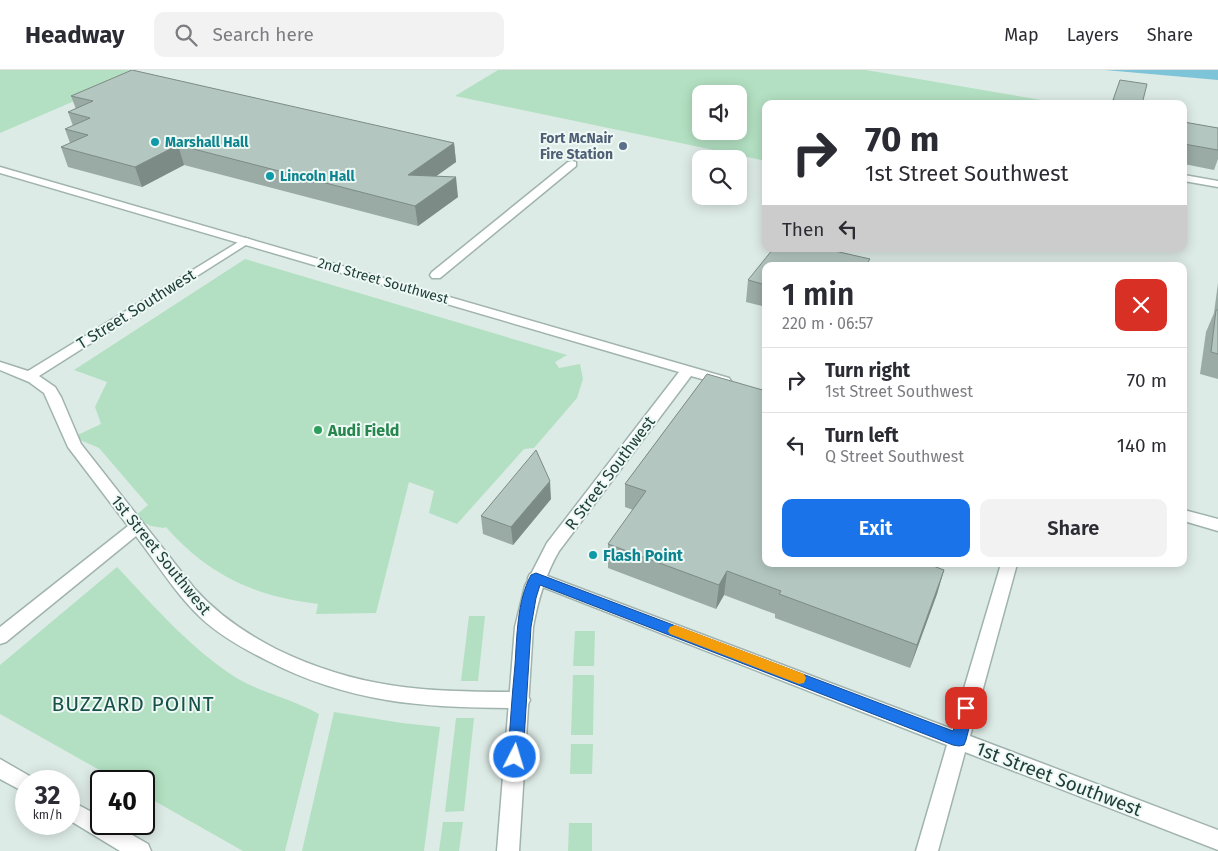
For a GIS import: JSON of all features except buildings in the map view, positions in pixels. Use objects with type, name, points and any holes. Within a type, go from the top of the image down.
[{"type":"street","points":[[436,275],[572,164]]},
{"type":"street","name":"2nd Street Southwest","points":[[0,170],[740,386]]},
{"type":"street","points":[[1187,179],[1218,184]]},
{"type":"street","name":"T Street Southwest","points":[[28,377],[245,241]]},
{"type":"street","name":"1st Street Southwest","points":[[0,366],[44,385],[53,395],[70,440],[198,604],[211,616],[247,641],[300,669],[338,683],[404,697],[520,700]]},
{"type":"street","name":"R Street Southwest","points":[[508,851],[525,622],[529,598],[536,578],[553,547],[688,370]]},
{"type":"street","points":[[1187,516],[1218,525]]},
{"type":"street","points":[[0,637],[118,540],[138,527]]},
{"type":"street","points":[[927,851],[1008,567]]},
{"type":"street","name":"1st Street Southwest","points":[[536,578],[1218,840]]},
{"type":"street","points":[[0,768],[15,777]]},
{"type":"street","points":[[80,816],[140,851]]},
{"type":"green space","points":[[0,70],[132,70],[142,72],[0,133]]},
{"type":"green space","points":[[498,70],[866,70],[1041,100],[762,100],[762,160],[747,157],[747,150],[713,150],[455,96]]},
{"type":"green space","name":"Audi Field","points":[[245,259],[567,355],[555,362],[559,368],[580,364],[583,379],[577,398],[534,448],[524,449],[457,524],[429,513],[434,491],[409,482],[376,613],[316,614],[318,604],[273,596],[234,581],[198,558],[166,527],[151,526],[134,517],[148,505],[99,448],[73,437],[101,424],[95,407],[107,382],[74,370]]},
{"type":"green space","points":[[117,567],[187,639],[218,665],[245,683],[319,714],[285,851],[243,851],[155,801],[155,770],[99,770],[0,714],[0,665]]},
{"type":"green space","points":[[469,616],[485,616],[478,681],[461,681]]},
{"type":"green space","points":[[575,631],[595,631],[594,666],[573,666]]},
{"type":"green space","points":[[573,675],[594,675],[593,735],[571,735]]},
{"type":"green space","points":[[334,712],[440,727],[424,851],[302,851]]},
{"type":"green space","points":[[456,718],[474,718],[464,811],[445,812]]},
{"type":"green space","points":[[571,744],[593,744],[592,774],[570,774]]},
{"type":"green space","points":[[443,822],[463,822],[459,851],[439,851]]},
{"type":"green space","points":[[569,823],[592,823],[592,851],[568,851]]},
{"type":"water","points":[[1105,70],[1218,70],[1218,80]]},
{"type":"slow traffic","points":[[675,631],[799,678]]},
{"type":"place","name":"Marshall Hall","points":[[155,142]]},
{"type":"place","name":"Fort McNair Fire Station","points":[[623,146]]},
{"type":"place","name":"Lincoln Hall","points":[[270,176]]},
{"type":"place","name":"Audi Field","points":[[318,430]]},
{"type":"place","name":"Flash Point","points":[[593,555]]},
{"type":"district","name":"BUZZARD POINT","points":[[133,704]]},
{"type":"route","points":[[515,757],[524,627],[527,606],[536,578],[959,740],[966,708]]}]
